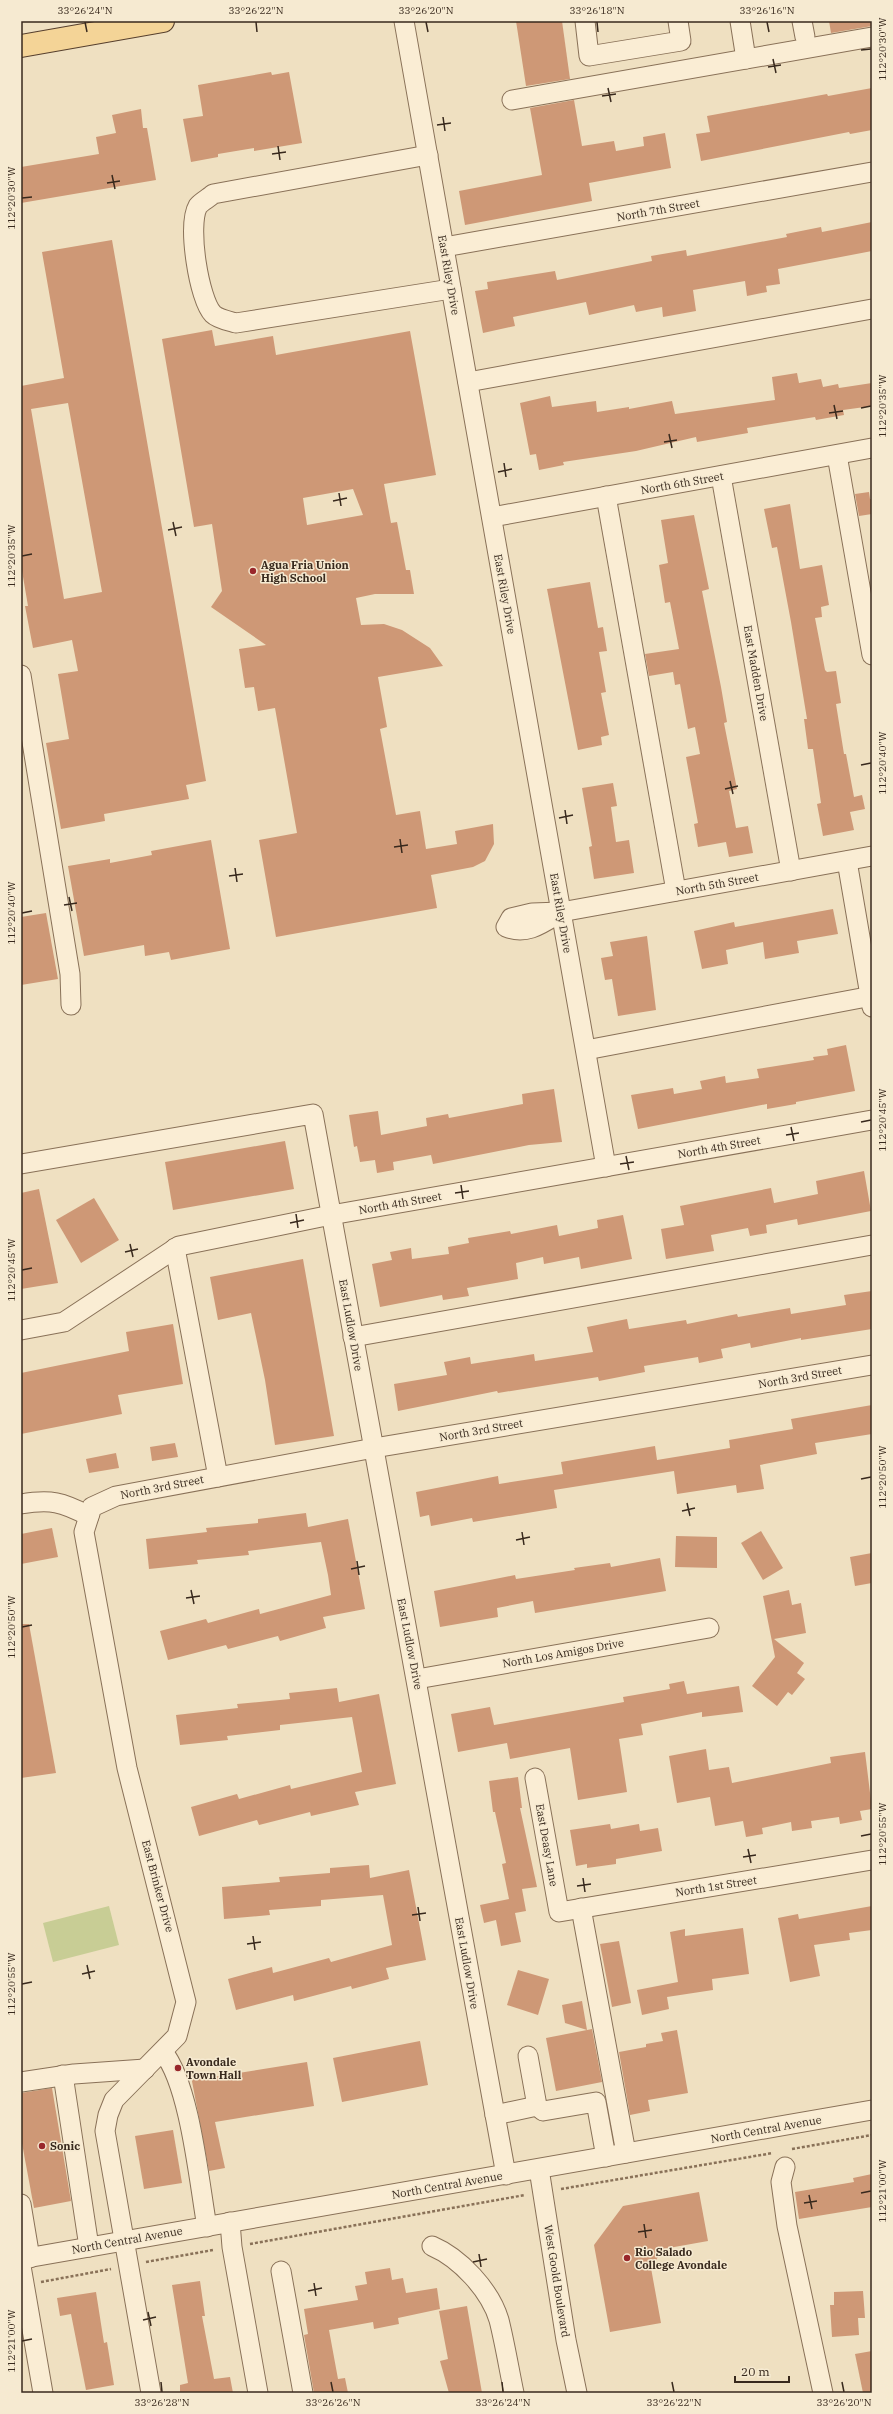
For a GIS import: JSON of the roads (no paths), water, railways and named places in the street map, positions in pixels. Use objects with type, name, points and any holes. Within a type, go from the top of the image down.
[{"type":"main road","points":[[21,46],[92,27],[163,21]]},
{"type":"street","name":"East Riley Drive","points":[[404,21],[606,1167]]},
{"type":"street","points":[[584,21],[594,86]]},
{"type":"street","points":[[589,56],[681,41],[678,21]]},
{"type":"street","points":[[740,21],[746,59]]},
{"type":"street","points":[[512,100],[872,37]]},
{"type":"street","points":[[428,155],[213,194],[198,206],[193,226],[194,248],[206,305],[214,315],[236,323],[452,289]]},
{"type":"street","name":"North 7th Street","points":[[444,247],[872,172]]},
{"type":"street","points":[[468,382],[872,309]]},
{"type":"street","name":"North 6th Street","points":[[492,517],[872,448]]},
{"type":"street","points":[[837,455],[872,655]]},
{"type":"street","name":"East Madden Drive","points":[[721,476],[791,871]]},
{"type":"street","points":[[606,496],[676,891]]},
{"type":"street","points":[[21,675],[70,974],[71,1005]]},
{"type":"street","name":"North 5th Street","points":[[561,912],[872,856]]},
{"type":"street","points":[[586,1050],[871,1000],[847,861]]},
{"type":"street","name":"East Ludlow Drive","points":[[21,1164],[313,1114],[417,1679],[506,2175]]},
{"type":"street","name":"North 4th Street","points":[[21,1330],[64,1322],[175,1248],[331,1215],[872,1120]]},
{"type":"street","points":[[354,1337],[872,1245]]},
{"type":"street","points":[[175,1248],[218,1477]]},
{"type":"street","name":"North 3rd Street","points":[[91,1511],[116,1496],[374,1448],[872,1365]]},
{"type":"street","points":[[21,1504],[46,1501],[62,1502],[91,1511]]},
{"type":"street","name":"East Brinker Drive","points":[[91,1511],[84,1532],[127,1768],[186,2002],[177,2036],[163,2052],[114,2100],[108,2115],[105,2131],[151,2393]]},
{"type":"street","name":"North Los Amigos Drive","points":[[417,1679],[709,1628]]},
{"type":"street","name":"East Deasy Lane","points":[[535,1778],[559,1912]]},
{"type":"street","name":"North 1st Street","points":[[559,1912],[872,1860]]},
{"type":"street","points":[[580,1908],[626,2153]]},
{"type":"street","points":[[163,2052],[169,2060],[183,2095],[207,2226]]},
{"type":"street","points":[[528,2056],[537,2106],[543,2111],[596,2102],[606,2157]]},
{"type":"street","points":[[21,2082],[62,2075],[145,2069]]},
{"type":"street","points":[[62,2075],[89,2247]]},
{"type":"street","points":[[495,2115],[537,2106]]},
{"type":"street","name":"North Central Avenue","points":[[24,2261],[89,2247],[872,2110]]},
{"type":"street","points":[[783,2156],[782,2182],[787,2226],[823,2393]]},
{"type":"street","name":"West Goold Boulevard","points":[[539,2168],[566,2340],[577,2393]]},
{"type":"street","points":[[21,2204],[24,2285],[43,2393]]},
{"type":"street","points":[[230,2222],[232,2246],[258,2393]]},
{"type":"street","points":[[432,2246],[445,2252],[470,2273],[492,2307],[498,2319],[514,2393]]},
{"type":"street","points":[[281,2271],[303,2393]]},
{"type":"place","name":"Agua Fria Union High School","points":[[253,571]]},
{"type":"place","name":"Avondale Town Hall","points":[[178,2068]]},
{"type":"place","name":"Sonic","points":[[42,2146]]},
{"type":"place","name":"Rio Salado College Avondale","points":[[627,2258]]}]
